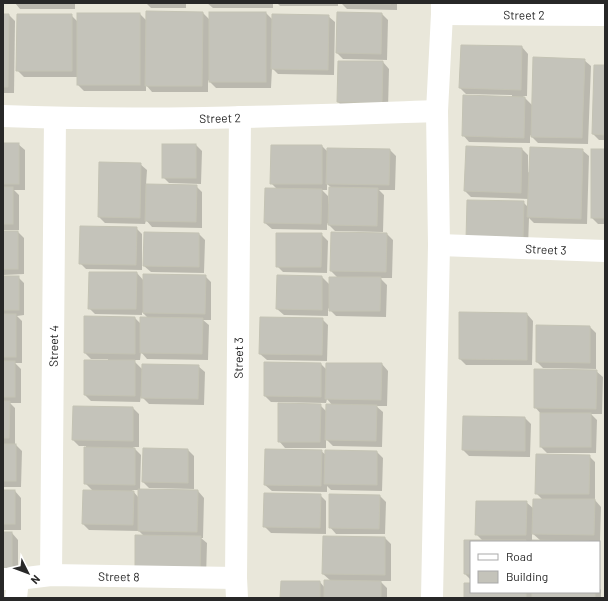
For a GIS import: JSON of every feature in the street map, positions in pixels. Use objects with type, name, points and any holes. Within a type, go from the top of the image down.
[{"type":"street","name":"Street 2","points":[[442,8],[605,15]]},
{"type":"street","points":[[432,598],[439,245],[437,111],[442,8]]},
{"type":"street","name":"Street 2","points":[[3,116],[55,118],[240,117],[437,111]]},
{"type":"street","name":"Street 3","points":[[236,588],[240,117]]},
{"type":"street","name":"Street 4","points":[[51,575],[55,118]]},
{"type":"street","name":"Street 3","points":[[439,245],[605,251]]},
{"type":"street","name":"Street 8","points":[[12,585],[51,575],[236,588]]},
{"type":"building","points":[[340,3],[391,3],[391,4]]},
{"type":"building","points":[[146,11],[203,12],[202,86],[145,86]]},
{"type":"building","points":[[209,12],[266,12],[266,82],[209,82]]},
{"type":"building","points":[[337,12],[382,13],[381,54],[336,53]]},
{"type":"building","points":[[77,13],[140,13],[140,85],[77,85]]},
{"type":"building","points":[[3,14],[9,14],[8,87],[3,87]]},
{"type":"building","points":[[17,14],[72,14],[72,71],[16,71]]},
{"type":"building","points":[[272,14],[329,15],[328,70],[271,69]]},
{"type":"building","points":[[461,45],[522,46],[521,90],[459,88]]},
{"type":"building","points":[[533,57],[585,59],[582,138],[531,137]]},
{"type":"building","points":[[338,61],[383,61],[382,103],[337,102]]},
{"type":"building","points":[[594,65],[605,65],[605,135],[592,134]]},
{"type":"building","points":[[463,95],[525,97],[524,138],[462,136]]},
{"type":"building","points":[[3,143],[19,143],[19,184],[3,184]]},
{"type":"building","points":[[162,144],[196,144],[196,178],[162,178]]},
{"type":"building","points":[[271,145],[322,145],[322,184],[270,184]]},
{"type":"building","points":[[466,146],[522,148],[521,193],[464,191]]},
{"type":"building","points":[[530,147],[583,149],[581,219],[527,217]]},
{"type":"building","points":[[327,148],[390,149],[389,185],[326,184]]},
{"type":"building","points":[[591,149],[605,149],[605,218],[591,218]]},
{"type":"building","points":[[99,162],[141,163],[140,218],[98,217]]},
{"type":"building","points":[[146,184],[197,185],[196,222],[145,221]]},
{"type":"building","points":[[3,187],[13,187],[13,224],[3,224]]},
{"type":"building","points":[[329,187],[378,188],[377,226],[328,225]]},
{"type":"building","points":[[265,188],[322,189],[321,224],[264,223]]},
{"type":"building","points":[[467,200],[524,201],[523,241],[466,240]]},
{"type":"building","points":[[80,226],[137,227],[136,265],[79,264]]},
{"type":"building","points":[[3,231],[18,231],[18,269],[3,269]]},
{"type":"building","points":[[144,232],[199,233],[199,267],[143,266]]},
{"type":"building","points":[[331,232],[387,233],[386,272],[330,271]]},
{"type":"building","points":[[276,233],[322,233],[321,267],[276,267]]},
{"type":"building","points":[[89,272],[137,272],[136,309],[88,309]]},
{"type":"building","points":[[143,274],[206,275],[205,314],[143,313]]},
{"type":"building","points":[[277,275],[322,276],[322,310],[276,309]]},
{"type":"building","points":[[3,276],[19,276],[19,310],[3,310]]},
{"type":"building","points":[[329,277],[381,277],[380,311],[329,311]]},
{"type":"building","points":[[459,312],[527,313],[527,360],[459,359]]},
{"type":"building","points":[[3,314],[16,314],[16,357],[3,357]]},
{"type":"building","points":[[84,316],[135,317],[135,354],[84,353]]},
{"type":"building","points":[[140,317],[203,318],[202,354],[140,353]]},
{"type":"building","points":[[260,317],[323,318],[322,355],[259,354]]},
{"type":"building","points":[[536,325],[590,326],[590,363],[536,362]]},
{"type":"building","points":[[84,360],[135,360],[135,396],[84,395]]},
{"type":"building","points":[[3,361],[15,361],[15,397],[3,397]]},
{"type":"building","points":[[264,362],[321,363],[321,397],[264,396]]},
{"type":"building","points":[[326,363],[382,363],[381,400],[325,399]]},
{"type":"building","points":[[142,364],[199,365],[198,399],[141,398]]},
{"type":"building","points":[[534,369],[597,370],[596,409],[534,408]]},
{"type":"building","points":[[3,401],[10,401],[9,438],[3,438]]},
{"type":"building","points":[[278,403],[321,404],[320,442],[278,442]]},
{"type":"building","points":[[326,404],[377,405],[376,441],[325,440]]},
{"type":"building","points":[[73,406],[133,407],[133,441],[72,440]]},
{"type":"building","points":[[540,413],[591,413],[591,447],[540,447]]},
{"type":"building","points":[[463,416],[525,417],[525,451],[462,450]]},
{"type":"building","points":[[3,444],[16,444],[16,481],[3,481]]},
{"type":"building","points":[[84,447],[135,448],[135,485],[84,484]]},
{"type":"building","points":[[143,448],[188,449],[188,483],[142,482]]},
{"type":"building","points":[[265,449],[322,450],[321,486],[264,485]]},
{"type":"building","points":[[325,450],[377,451],[377,485],[324,484]]},
{"type":"building","points":[[536,454],[590,455],[589,494],[535,494]]},
{"type":"building","points":[[138,489],[198,490],[197,532],[138,531]]},
{"type":"building","points":[[3,490],[15,490],[15,524],[3,524]]},
{"type":"building","points":[[83,490],[134,491],[133,525],[82,524]]},
{"type":"building","points":[[264,493],[321,494],[320,528],[263,527]]},
{"type":"building","points":[[329,494],[380,495],[379,529],[329,528]]},
{"type":"building","points":[[533,499],[595,499],[594,535],[532,534]]},
{"type":"building","points":[[476,501],[527,501],[526,535],[475,535]]},
{"type":"building","points":[[3,532],[12,532],[12,569],[3,569]]},
{"type":"building","points":[[135,535],[201,536],[200,572],[135,571]]},
{"type":"building","points":[[323,536],[385,537],[385,575],[322,574]]},
{"type":"building","points":[[464,540],[526,540],[470,541],[470,574],[464,574]]},
{"type":"building","points":[[532,540],[589,541],[532,541]]},
{"type":"building","points":[[324,580],[381,581],[381,598],[324,598]]},
{"type":"building","points":[[281,581],[320,581],[320,598],[280,598]]},
{"type":"building","points":[[464,583],[470,583],[470,593],[526,593],[526,598],[464,598]]},
{"type":"building","points":[[532,593],[595,593],[595,598],[532,598]]}]
